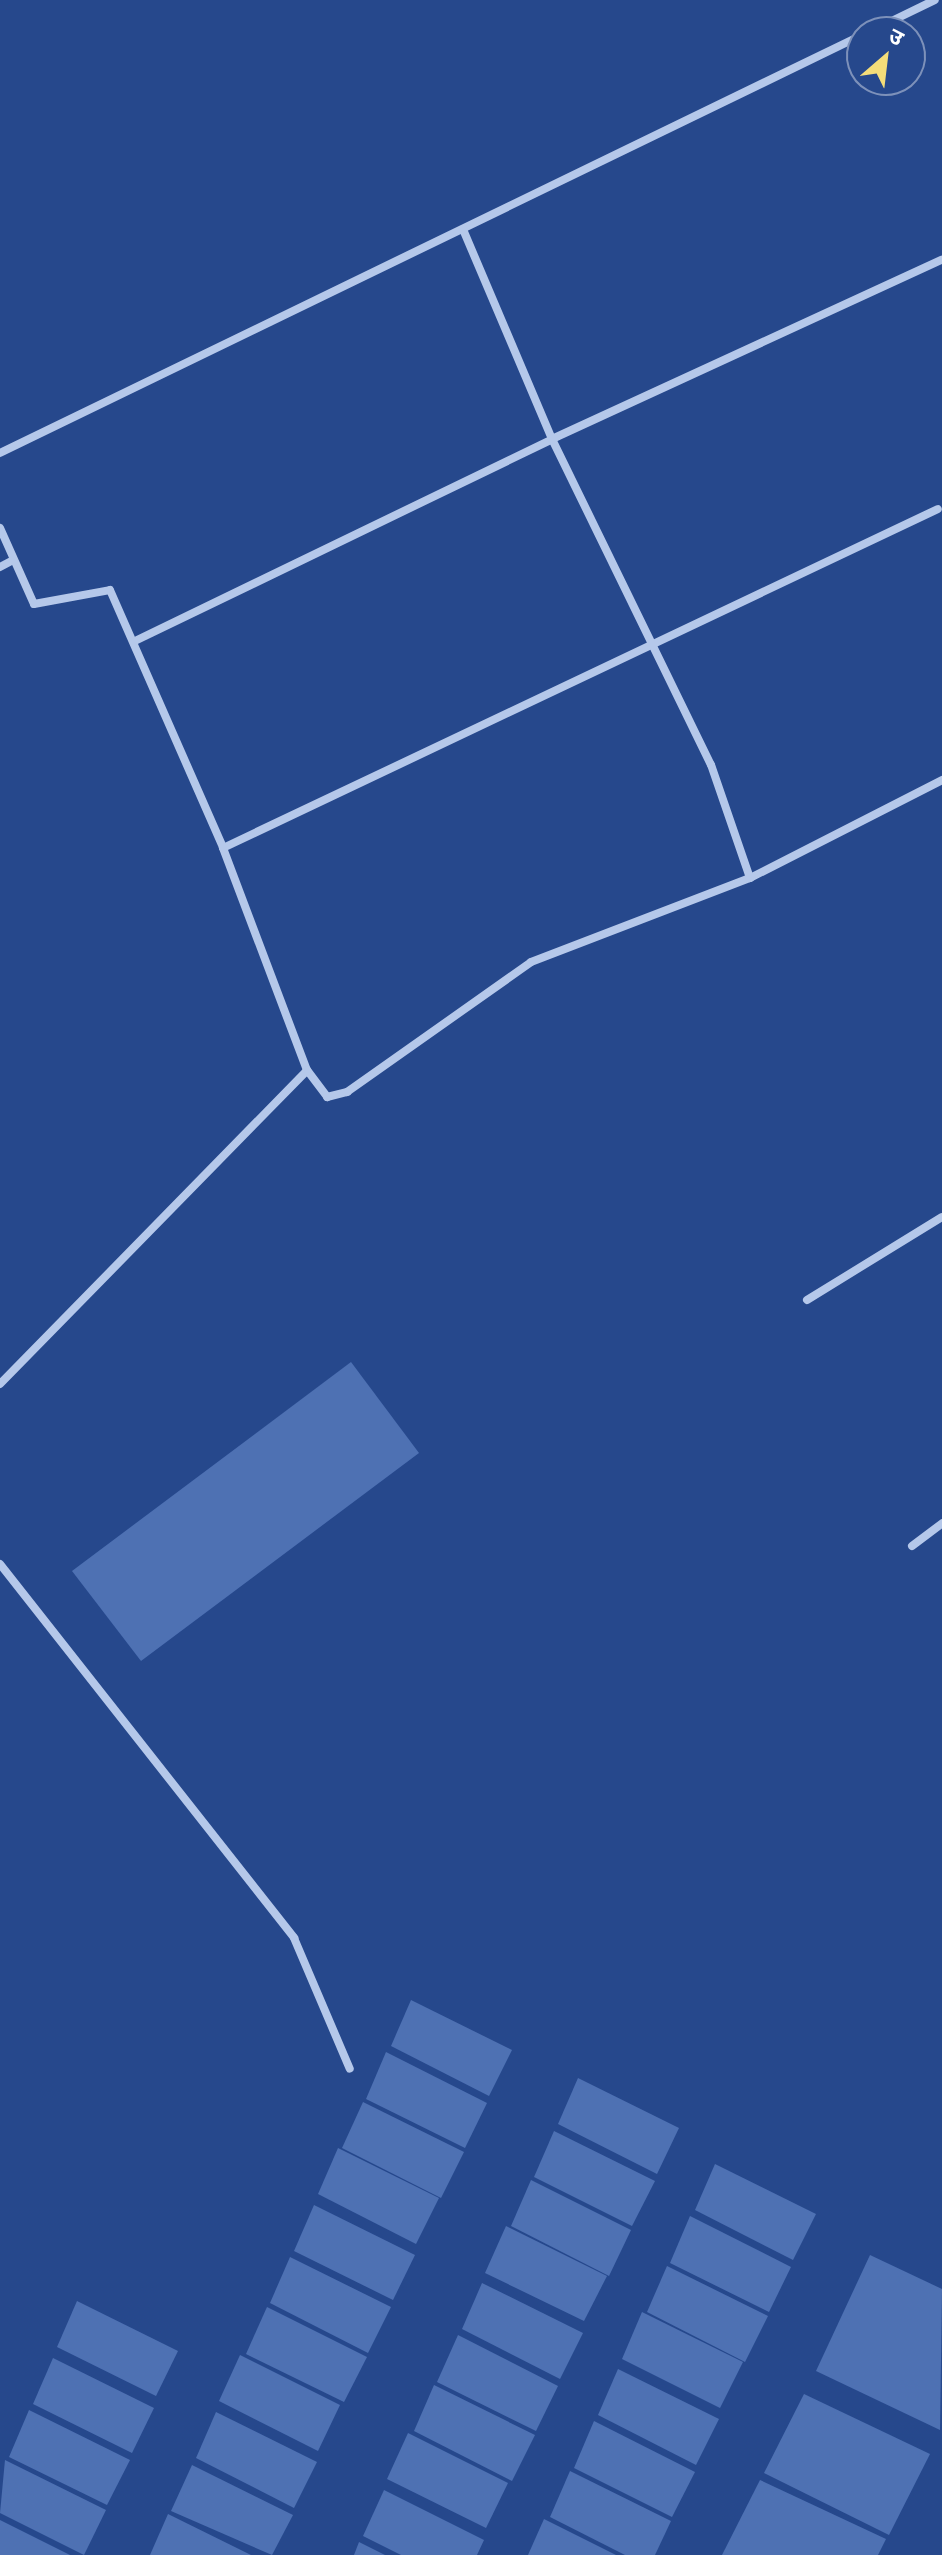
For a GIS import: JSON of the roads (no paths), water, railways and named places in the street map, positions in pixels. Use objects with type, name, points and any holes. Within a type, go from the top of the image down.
[{"type":"street","points":[[902,16],[935,0]]},
{"type":"street","points":[[0,453],[846,43]]},
{"type":"street","points":[[463,229],[552,439],[711,765],[750,878]]},
{"type":"street","points":[[137,640],[552,439],[942,260]]},
{"type":"street","points":[[223,848],[938,509]]},
{"type":"street","points":[[0,528],[34,604],[110,590],[137,640],[223,848],[307,1070],[327,1097],[347,1092],[531,962],[750,878],[942,780]]},
{"type":"street","points":[[0,567],[13,560]]},
{"type":"street","points":[[0,1384],[307,1070]]},
{"type":"street","points":[[807,1300],[942,1217]]},
{"type":"street","points":[[912,1546],[942,1523]]},
{"type":"street","points":[[0,1564],[294,1938],[350,2069]]}]
